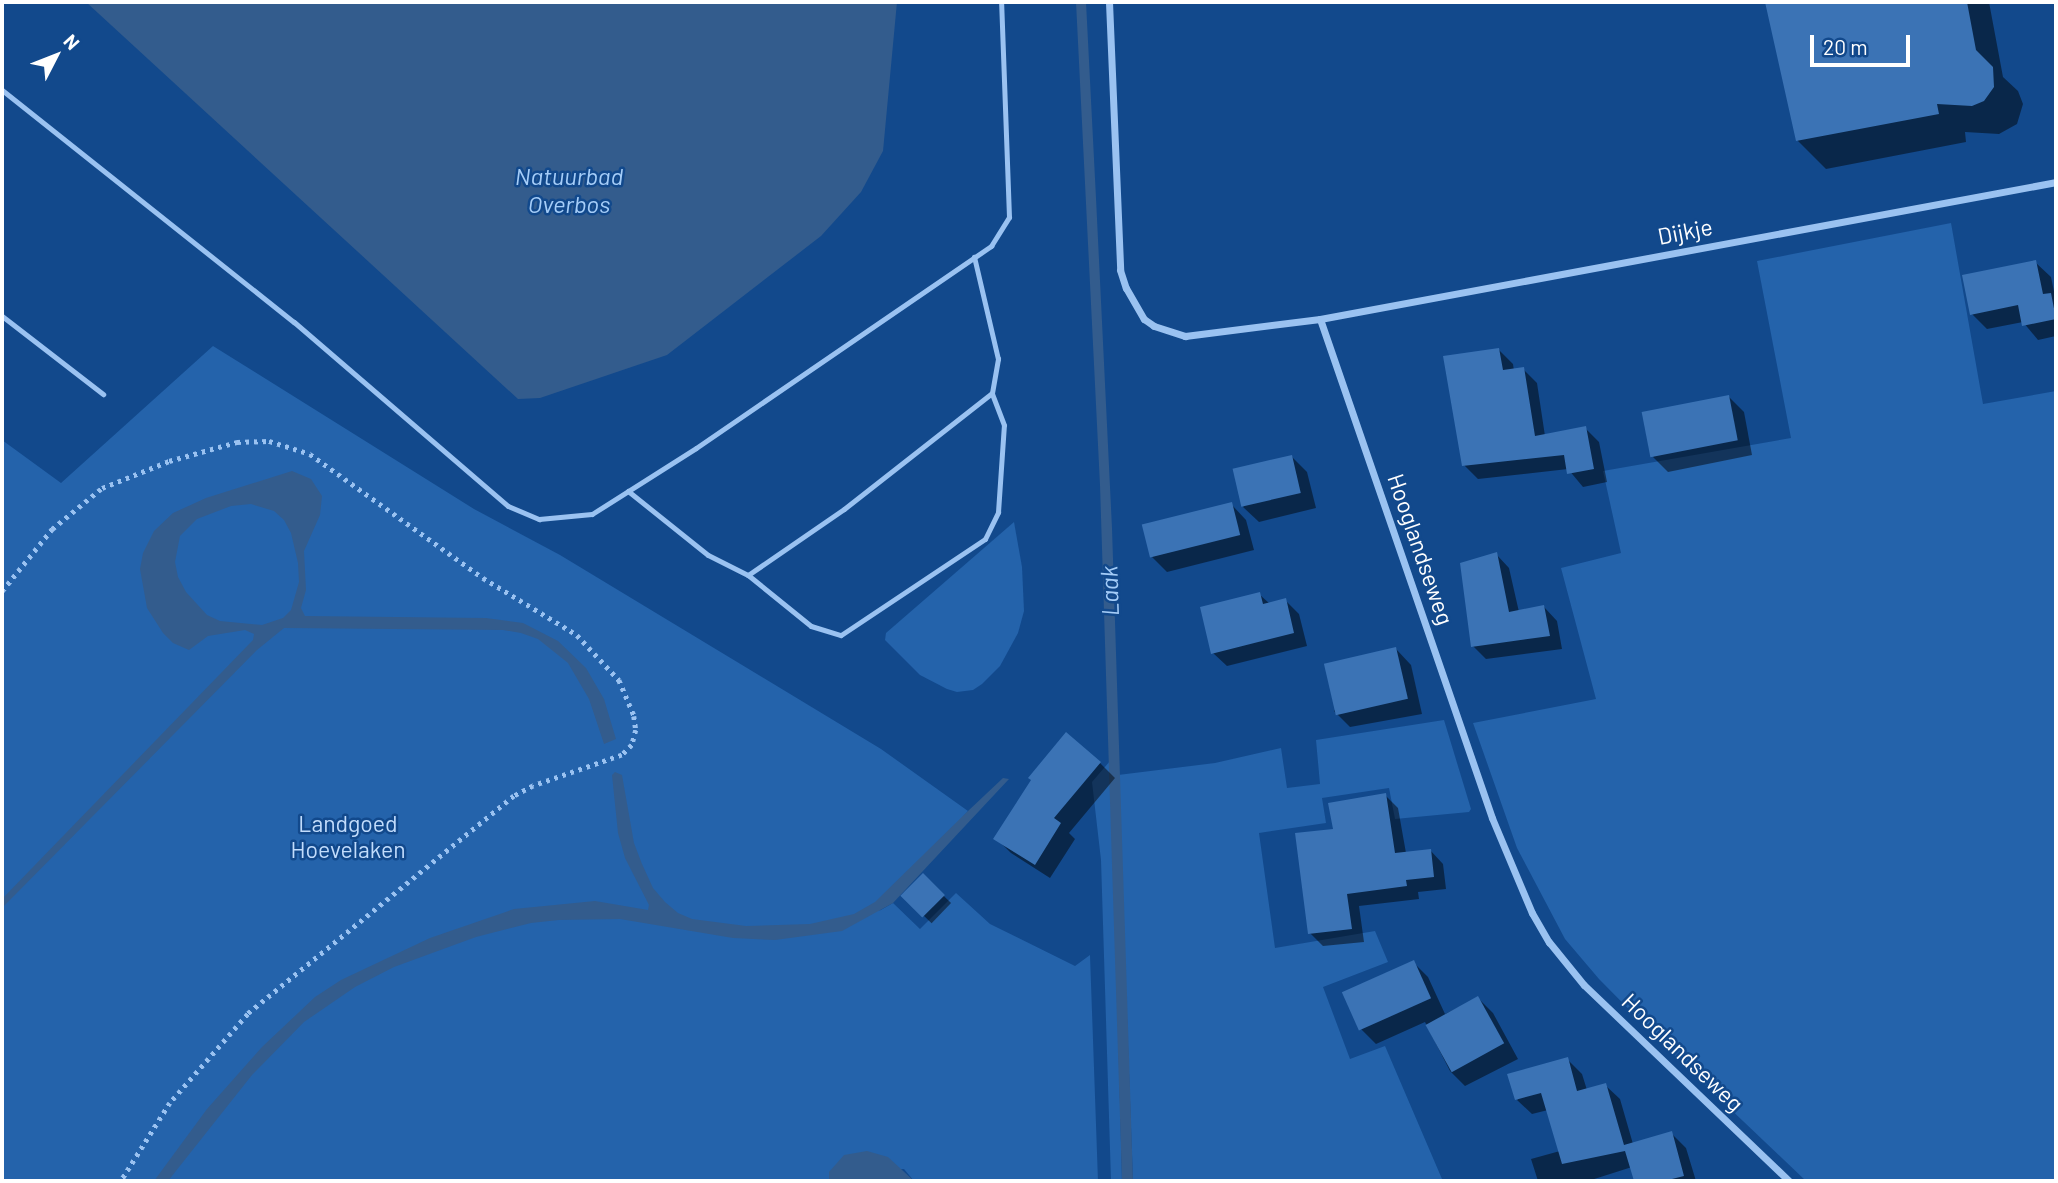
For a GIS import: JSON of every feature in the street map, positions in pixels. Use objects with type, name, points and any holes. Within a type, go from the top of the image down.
[{"type":"street","points":[[1109,2],[1120,270],[1126,288],[1144,319],[1168,332],[1199,335],[1320,319]]},
{"type":"street","name":"Dijkje","points":[[1320,319],[2056,182]]},
{"type":"street","name":"Hooglandseweg","points":[[1320,319],[1492,818],[1532,913],[1549,942],[1584,985],[1789,1181]]},
{"type":"lane","points":[[2,89],[294,322],[508,506],[540,519],[592,514],[696,448],[991,246],[1009,217],[1001,2]]},
{"type":"lane","points":[[628,491],[708,555],[748,575],[811,626],[841,635],[985,539],[998,512],[1004,425],[992,393],[998,359],[974,257]]},
{"type":"lane","points":[[2,316],[103,394]]},
{"type":"lane","points":[[748,575],[844,509],[992,393]]},
{"type":"path","points":[[2,591],[52,529],[102,488],[169,461],[237,442],[269,440],[310,454],[483,578],[577,635],[620,680],[634,716],[636,730],[632,745],[622,755],[533,786],[514,796],[248,1014],[170,1103],[121,1181]]},
{"type":"green space","points":[[1951,223],[1983,404],[2056,391],[2056,1181],[1806,1181],[1682,1063],[1599,979],[1565,939],[1517,848],[1473,723],[1596,699],[1561,568],[1621,553],[1603,471],[1791,438],[1757,261]]},
{"type":"green space","name":"Landgoed Hoevelaken","points":[[213,346],[474,509],[560,555],[881,749],[968,811],[879,911],[893,903],[920,929],[956,893],[990,924],[1075,966],[1090,955],[1098,1181],[914,1181],[904,1169],[829,1172],[829,1181],[2,1181],[2,440],[61,483]]},
{"type":"green space","points":[[1014,522],[1022,567],[1024,611],[1018,633],[1000,666],[982,684],[973,690],[957,692],[947,689],[920,675],[885,640],[886,633]]},
{"type":"green space","points":[[1444,720],[1471,809],[1469,812],[1395,819],[1389,788],[1322,798],[1326,823],[1259,833],[1275,948],[1375,931],[1388,962],[1323,987],[1350,1059],[1385,1046],[1442,1179],[1133,1181],[1118,775],[1215,763],[1281,748],[1287,788],[1320,784],[1316,740]]},
{"type":"green space","points":[[1110,761],[1122,1181],[1111,1181],[1101,860],[1092,782]]},
{"type":"water","name":"Natuurbad Overbos","points":[[86,2],[897,2],[883,151],[861,192],[821,236],[667,355],[540,398],[518,399]]},
{"type":"water","name":"Laak","points":[[1076,2],[1086,2],[1112,528],[1133,1181],[1122,1181],[1100,485]]},
{"type":"water","points":[[292,471],[311,479],[322,496],[320,515],[304,551],[306,590],[301,608],[305,616],[486,618],[523,623],[558,641],[586,668],[604,699],[616,739],[604,744],[589,699],[568,663],[538,639],[521,633],[503,630],[284,628],[257,650],[2,908],[2,899],[253,640],[254,634],[245,630],[208,636],[189,650],[173,643],[163,633],[147,608],[140,569],[143,553],[154,531],[173,513],[206,498]],"holes":[[[251,504],[274,511],[284,520],[291,533],[298,563],[299,582],[291,610],[283,618],[262,625],[220,621],[207,615],[186,592],[178,577],[175,562],[180,536],[197,519],[231,506]]]},
{"type":"water","points":[[615,772],[622,775],[634,843],[653,888],[678,913],[692,919],[746,926],[810,924],[854,914],[875,902],[1003,778],[1009,779],[893,903],[842,931],[775,940],[733,938],[620,919],[559,920],[531,923],[476,937],[394,967],[355,987],[304,1022],[252,1075],[168,1181],[154,1181],[207,1109],[262,1047],[315,997],[341,980],[430,938],[514,909],[595,901],[648,910],[649,905],[625,858],[618,833],[612,775]]},
{"type":"water","points":[[867,1151],[888,1157],[914,1181],[829,1181],[829,1172],[844,1155]]},
{"type":"building","points":[[1765,2],[1967,2],[1976,50],[1993,67],[1994,87],[1984,101],[1972,106],[1937,104],[1939,114],[1796,141]]},
{"type":"building","points":[[2036,260],[2043,294],[2051,293],[2056,319],[2022,326],[2018,305],[1970,315],[1962,275]]},
{"type":"building","points":[[1499,348],[1503,370],[1524,367],[1535,436],[1586,426],[1594,469],[1567,474],[1564,455],[1462,466],[1443,356]]},
{"type":"building","points":[[1729,395],[1738,440],[1650,457],[1642,412]]},
{"type":"building","points":[[1292,455],[1301,493],[1241,507],[1233,469]]},
{"type":"building","points":[[1232,502],[1240,535],[1150,557],[1142,524]]},
{"type":"building","points":[[1497,552],[1509,612],[1544,605],[1550,636],[1471,647],[1460,563]]},
{"type":"building","points":[[1260,592],[1263,604],[1286,598],[1294,633],[1211,654],[1200,607]]},
{"type":"building","points":[[1396,647],[1408,699],[1336,715],[1324,664]]},
{"type":"building","points":[[1066,732],[1101,762],[1054,818],[1061,823],[1035,865],[993,839],[1031,780],[1028,778]]},
{"type":"building","points":[[1386,793],[1395,853],[1431,849],[1434,877],[1406,880],[1407,886],[1347,894],[1352,929],[1308,934],[1295,833],[1333,829],[1328,803]]},
{"type":"building","points":[[923,873],[945,895],[922,918],[900,896]]},
{"type":"building","points":[[1414,960],[1431,998],[1359,1031],[1342,992]]},
{"type":"building","points":[[1478,996],[1504,1043],[1452,1072],[1426,1025]]},
{"type":"building","points":[[1568,1057],[1577,1091],[1606,1083],[1624,1145],[1672,1131],[1684,1176],[1664,1181],[1634,1181],[1625,1151],[1562,1164],[1541,1093],[1515,1100],[1507,1074]]}]
